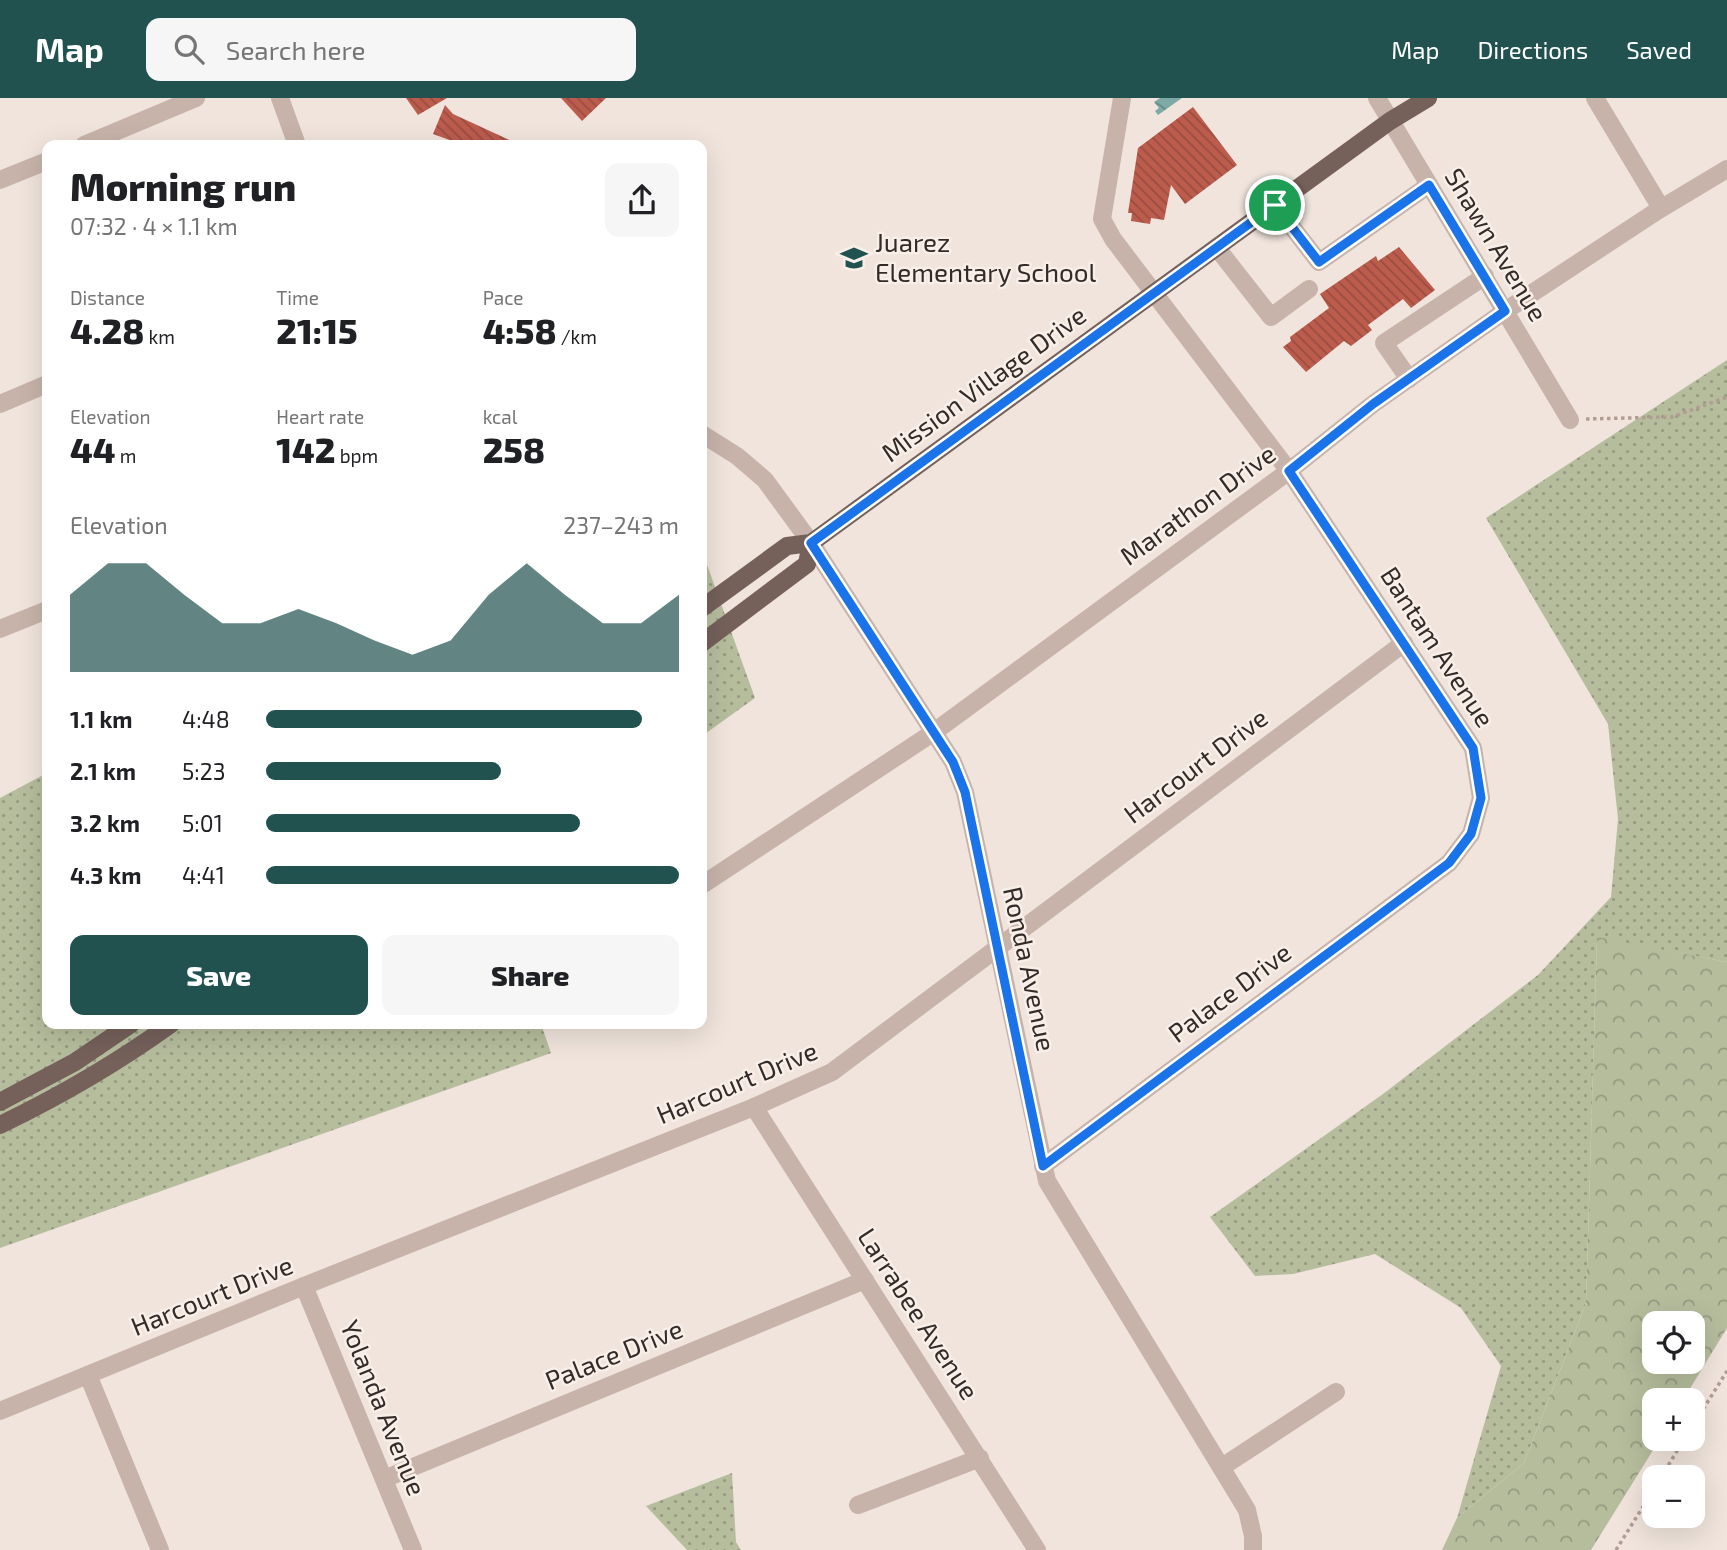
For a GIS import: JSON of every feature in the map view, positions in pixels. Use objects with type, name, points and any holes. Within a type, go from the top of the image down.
[{"type":"main road","name":"Mission Village Drive","points":[[707,604],[787,546],[811,543],[1391,121],[1428,98]]},
{"type":"main road","name":"Mission Village Drive","points":[[707,639],[807,564],[811,543]]},
{"type":"main road","points":[[0,1102],[75,1062],[124,1029]]},
{"type":"main road","points":[[0,1125],[60,1095],[164,1029]]},
{"type":"street","points":[[96,140],[196,98]]},
{"type":"street","points":[[279,98],[294,140]]},
{"type":"street","name":"Bantam Avenue","points":[[1122,98],[1102,219],[1112,239],[1289,471],[1473,748],[1481,798],[1471,834],[1449,863]]},
{"type":"street","name":"Shawn Avenue","points":[[1377,98],[1570,420]]},
{"type":"street","points":[[1595,98],[1661,208]]},
{"type":"street","points":[[0,180],[42,162]]},
{"type":"street","name":"Marathon Drive","points":[[707,882],[934,732],[1289,471],[1373,404],[1505,311],[1661,208],[1727,169]]},
{"type":"street","points":[[1275,205],[1319,262],[1429,185]]},
{"type":"street","points":[[1217,248],[1271,317],[1309,289]]},
{"type":"street","points":[[1409,379],[1384,344],[1485,276]]},
{"type":"street","points":[[0,404],[42,386]]},
{"type":"street","name":"Ronda Avenue","points":[[707,437],[737,456],[765,480],[811,543],[953,762],[965,792],[1047,1181],[1247,1510],[1253,1550]]},
{"type":"street","points":[[0,629],[42,612]]},
{"type":"street","name":"Harcourt Drive","points":[[0,1411],[304,1286],[754,1107],[832,1072],[1404,643]]},
{"type":"street","name":"Palace Drive","points":[[1043,1166],[1449,863]]},
{"type":"street","name":"Larrabee Avenue","points":[[754,1107],[1037,1550]]},
{"type":"street","name":"Palace Drive","points":[[384,1479],[865,1280]]},
{"type":"street","name":"Yolanda Avenue","points":[[304,1286],[413,1550]]},
{"type":"street","points":[[88,1375],[160,1550]]},
{"type":"street","points":[[1222,1467],[1336,1392]]},
{"type":"street","points":[[858,1505],[980,1458]]},
{"type":"path","points":[[1570,420],[1672,417],[1727,397]]},
{"type":"path","points":[[1705,1406],[1727,1371]]},
{"type":"path","points":[[1616,1550],[1642,1508]]},
{"type":"green space","points":[[1727,360],[1727,962],[1597,938],[1586,1303],[1524,1463],[1457,1518],[1501,1366],[1461,1308],[1375,1254],[1293,1274],[1255,1276],[1210,1217],[1383,1094],[1538,975],[1611,897],[1618,819],[1608,724],[1486,518]]},
{"type":"green space","points":[[707,565],[755,698],[707,732]]},
{"type":"green space","points":[[42,776],[42,1029],[543,1029],[551,1053],[0,1248],[0,798]]},
{"type":"green space","points":[[1597,937],[1727,962],[1727,1328],[1705,1364],[1705,1311],[1642,1311],[1642,1374],[1699,1374],[1690,1388],[1642,1388],[1642,1451],[1653,1451],[1591,1550],[1442,1550],[1457,1518],[1524,1463],[1586,1303]]},
{"type":"green space","points":[[732,1473],[736,1542],[741,1550],[687,1550],[646,1506]]},
{"type":"water","points":[[1160,98],[1182,98],[1158,115],[1155,111],[1159,108],[1154,102]]},
{"type":"building","points":[[406,98],[447,98],[418,115]]},
{"type":"building","points":[[561,98],[606,98],[582,121]]},
{"type":"building","points":[[445,105],[453,114],[509,140],[449,140],[433,134]]},
{"type":"building","points":[[1193,107],[1237,165],[1185,204],[1171,185],[1164,220],[1151,218],[1150,224],[1131,221],[1132,213],[1128,213],[1138,148]]},
{"type":"building","points":[[1399,247],[1435,290],[1411,308],[1403,299],[1368,325],[1372,330],[1351,346],[1344,341],[1306,372],[1283,347],[1291,341],[1290,337],[1329,308],[1320,294],[1376,256],[1378,261]]},
{"type":"place","name":"Juarez Elementary School","points":[[854,258]]},
{"type":"route","points":[[1429,185],[1505,311],[1373,404],[1289,471],[1473,748],[1481,798],[1471,834],[1449,863],[1043,1166],[965,792],[953,762],[811,543],[1275,205],[1319,262],[1429,185]]}]
